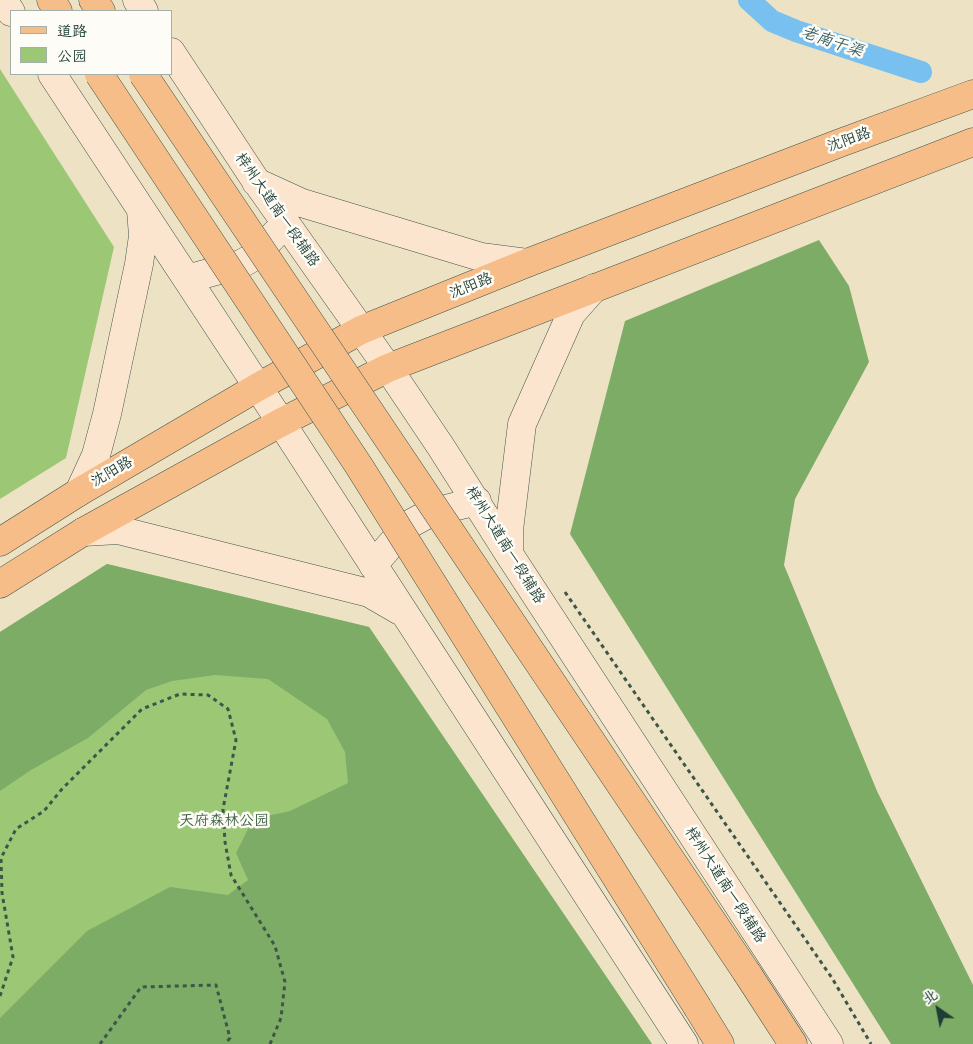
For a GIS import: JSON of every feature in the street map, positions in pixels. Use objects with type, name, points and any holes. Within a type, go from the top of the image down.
[{"type":"main road","points":[[3,0],[10,10]]},
{"type":"main road","name":"梓州大道南一段辅路","points":[[172,54],[256,181],[388,368],[477,501],[509,554],[829,1044]]},
{"type":"main road","points":[[53,75],[258,387],[684,1044]]},
{"type":"main road","points":[[100,75],[365,474],[720,1044]]},
{"type":"main road","points":[[144,75],[793,1044]]},
{"type":"main road","name":"沈阳路","points":[[0,542],[79,492],[258,387],[361,330],[831,146],[973,94]]},
{"type":"main road","points":[[0,584],[83,532],[280,423],[388,368],[973,142]]},
{"type":"main road","points":[[256,181],[302,203],[480,257],[527,264]]},
{"type":"main road","points":[[79,492],[96,456],[139,264],[143,236],[141,210]]},
{"type":"main road","points":[[187,279],[241,264],[254,256],[285,222]]},
{"type":"main road","points":[[509,554],[509,530],[522,424],[571,314],[594,288]]},
{"type":"main road","points":[[373,565],[408,525],[430,513],[477,501]]},
{"type":"main road","points":[[83,532],[118,530],[128,532],[368,593],[403,613]]},
{"type":"path","points":[[561,586],[832,978],[871,1044]]},
{"type":"path","points":[[0,996],[13,957],[2,893],[1,858],[16,829],[44,811],[62,789],[142,709],[180,694],[208,695],[228,709],[236,740],[223,809],[225,842],[231,876],[275,946],[285,982],[281,1018],[270,1044]]},
{"type":"path","points":[[100,1044],[141,987],[216,985],[230,1038],[225,1044]]},
{"type":"green space","points":[[0,69],[114,247],[66,458],[0,499]]},
{"type":"green space","points":[[819,240],[849,286],[869,362],[795,499],[784,565],[877,791],[973,985],[973,1044],[891,1044],[570,534],[625,321]]},
{"type":"green space","name":"天府森林公园","points":[[107,564],[369,627],[652,1044],[0,1044],[0,632]]},
{"type":"green space","name":"天府森林公园","points":[[107,564],[369,627],[652,1044],[0,1044],[0,1018],[87,931],[170,887],[228,895],[248,880],[236,853],[253,819],[290,811],[348,783],[345,752],[327,719],[268,679],[215,675],[172,681],[146,690],[88,738],[31,770],[0,791],[0,632]]},
{"type":"waterway","name":"老南干渠","points":[[749,0],[772,21],[796,31],[921,72]]}]
